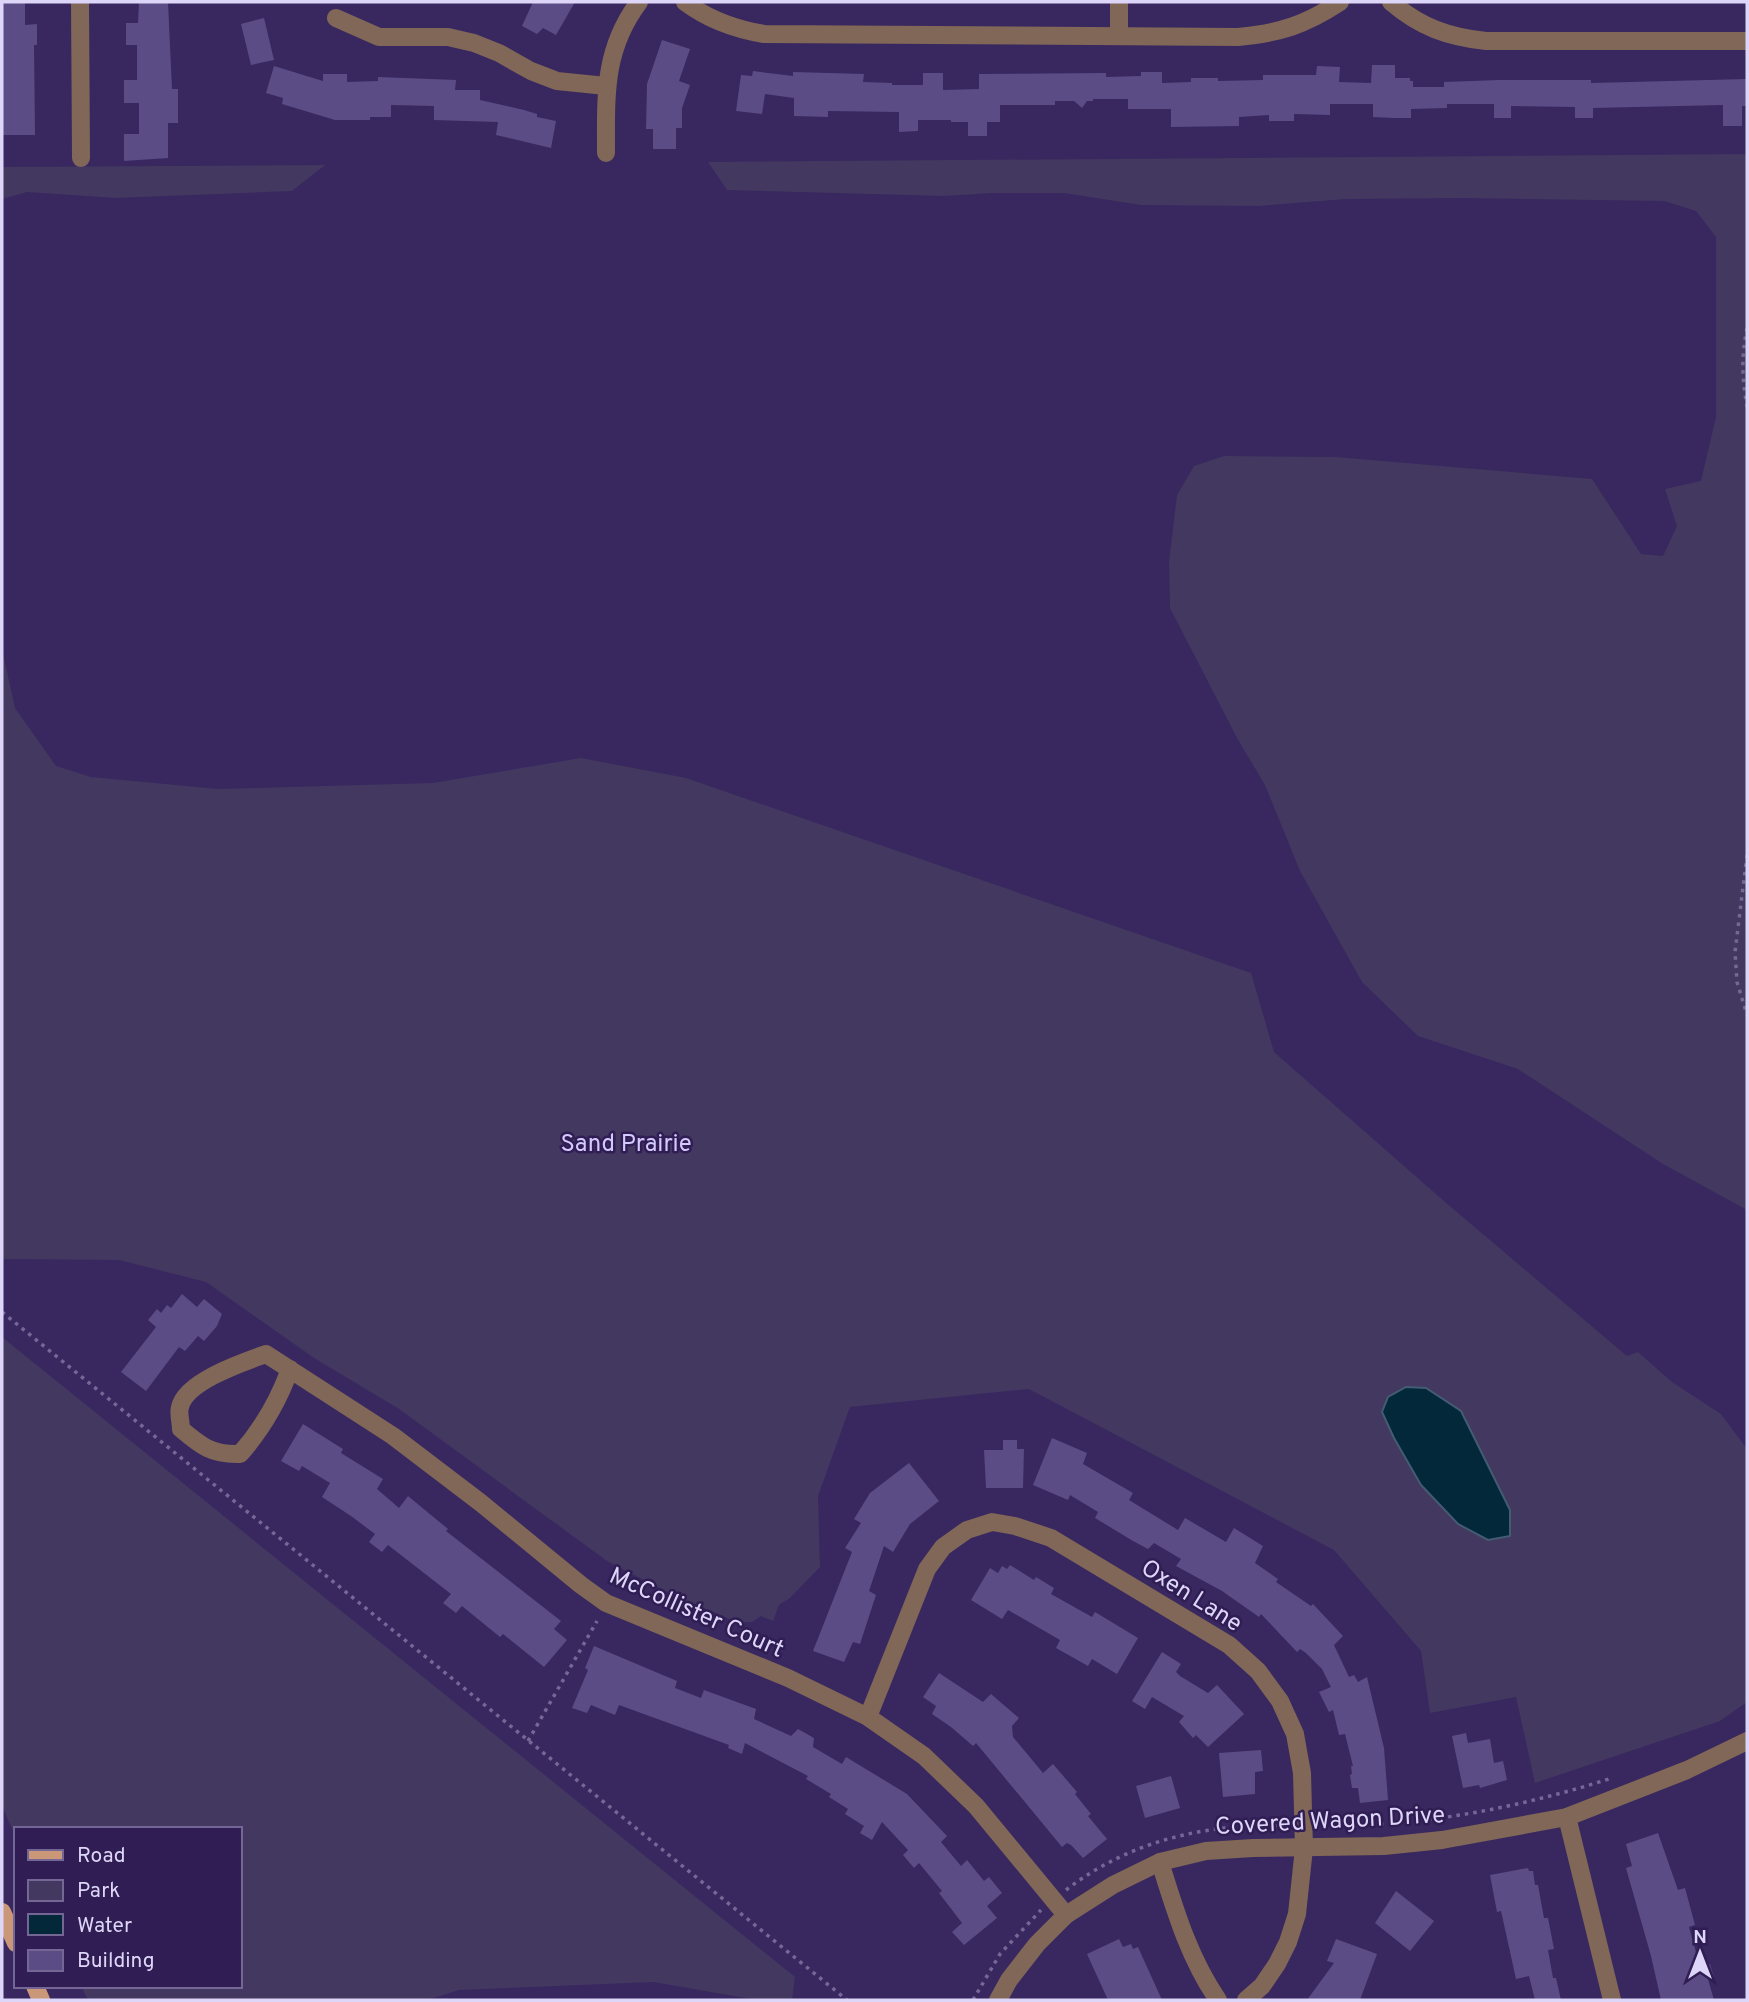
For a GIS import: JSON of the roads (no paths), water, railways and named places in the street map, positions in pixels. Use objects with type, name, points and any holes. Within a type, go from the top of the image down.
[{"type":"main road","points":[[2,1912],[14,1939]]},
{"type":"street","points":[[80,2],[81,158]]},
{"type":"street","points":[[606,153],[606,86],[610,64],[618,37],[639,2]]},
{"type":"street","points":[[685,2],[718,22],[740,30],[764,34],[1238,37],[1270,34],[1299,26],[1340,2]]},
{"type":"street","points":[[1119,2],[1119,36]]},
{"type":"street","points":[[1391,2],[1409,18],[1432,30],[1486,41],[1747,41]]},
{"type":"street","points":[[336,18],[379,37],[448,37],[474,43],[557,81],[606,86]]},
{"type":"street","name":"McCollister Court","points":[[290,1369],[281,1395],[260,1431],[240,1454],[223,1455],[201,1446],[181,1429],[180,1406],[192,1389],[231,1367],[267,1354],[393,1436],[606,1603],[788,1678],[868,1717],[924,1756],[976,1806],[1066,1914]]},
{"type":"street","name":"Oxen Lane","points":[[868,1717],[927,1569],[943,1547],[967,1530],[992,1522],[1016,1525],[1051,1538],[1229,1645],[1258,1671],[1280,1701],[1295,1734],[1302,1773],[1304,1848],[1297,1914],[1288,1942],[1269,1975],[1246,2000]]},
{"type":"street","name":"Covered Wagon Drive","points":[[998,2000],[1009,1980],[1037,1944],[1066,1914],[1113,1885],[1160,1863],[1206,1852],[1253,1848],[1384,1846],[1442,1840],[1567,1817],[1687,1770],[1747,1741]]},
{"type":"street","points":[[1567,1817],[1612,2000]]},
{"type":"street","points":[[1160,1863],[1194,1960],[1218,2000]]},
{"type":"water","points":[[1406,1387],[1426,1388],[1461,1411],[1510,1510],[1510,1536],[1488,1540],[1458,1524],[1421,1485],[1382,1412],[1388,1397]]},
{"type":"park label","name":"Sand Prairie","points":[[626,1143]]}]
